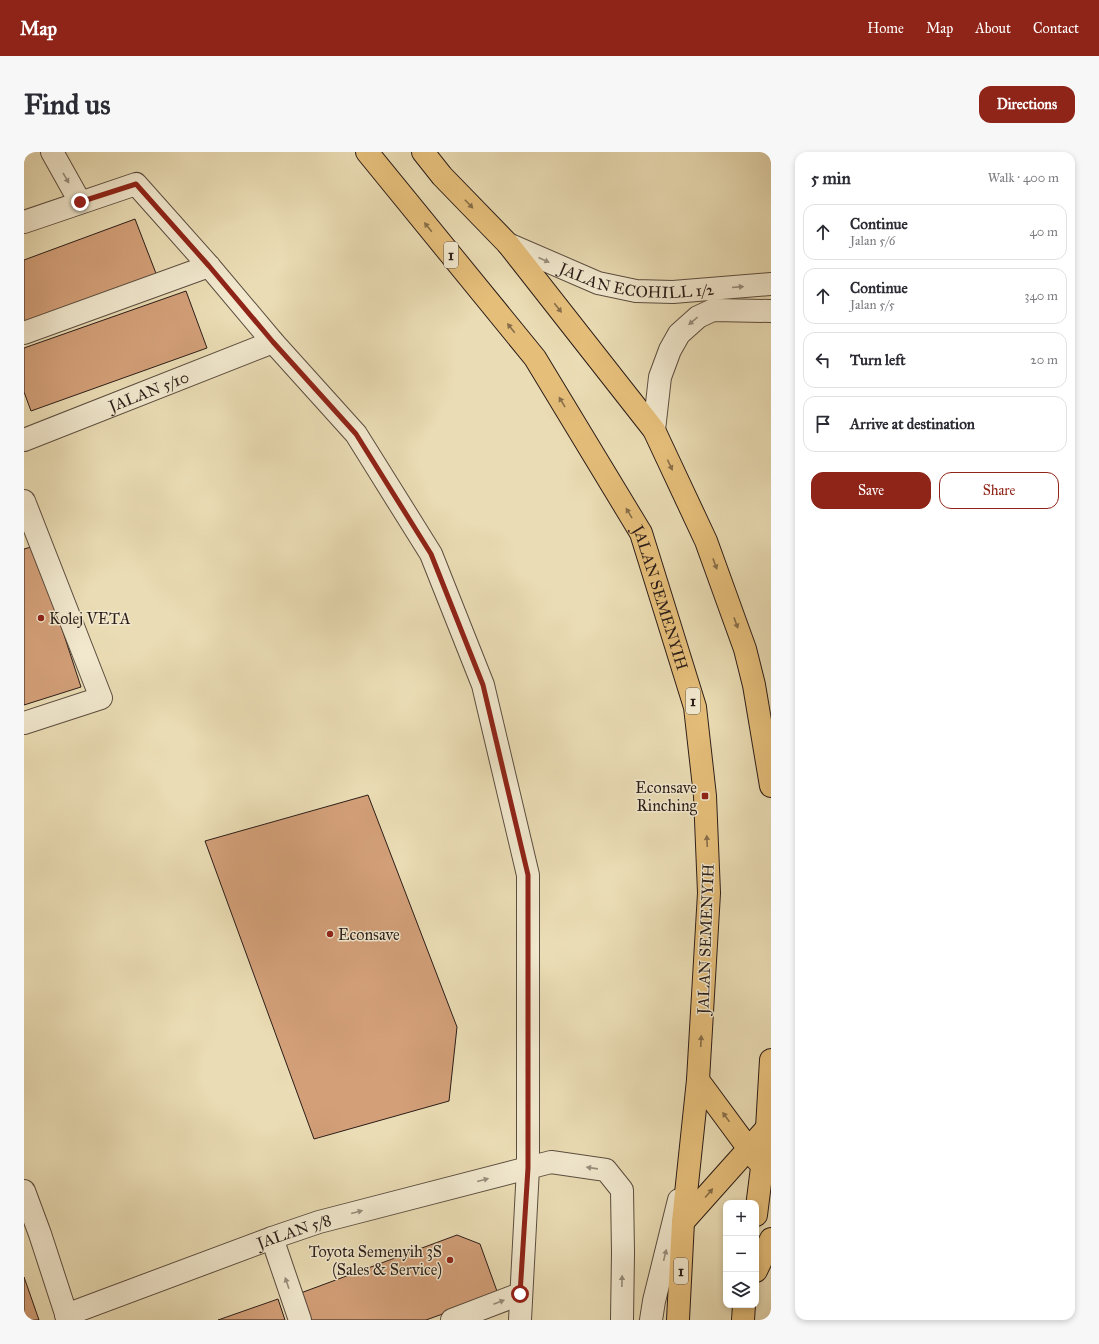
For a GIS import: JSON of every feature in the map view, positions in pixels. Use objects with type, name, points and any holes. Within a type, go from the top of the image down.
[{"type":"main road","name":"JALAN SEMENYIH","points":[[367,152],[535,358],[641,533],[695,707],[705,796],[709,893],[698,1080],[684,1222],[678,1320]]},
{"type":"main road","points":[[423,152],[442,176],[508,244],[654,430],[706,541],[745,648],[754,685],[771,786]]},
{"type":"main road","points":[[759,1202],[767,1168],[771,1060]]},
{"type":"main road","points":[[698,1080],[749,1148],[767,1168]]},
{"type":"main road","points":[[684,1222],[749,1148],[769,1128]]},
{"type":"main road","points":[[759,1265],[771,1239]]},
{"type":"main road","points":[[743,1320],[744,1308]]},
{"type":"street","points":[[52,152],[80,202]]},
{"type":"street","points":[[24,222],[136,184],[209,266],[273,342],[356,434],[431,554],[483,685],[528,875],[528,1168],[520,1294],[520,1320]]},
{"type":"street","name":"JALAN ECOHILL 1/2","points":[[508,244],[598,283],[636,291],[673,292],[771,284]]},
{"type":"street","points":[[24,333],[209,266]]},
{"type":"street","name":"JALAN ECOHILL 1/2","points":[[654,430],[660,377],[670,350],[678,334],[698,317],[713,310],[771,310]]},
{"type":"street","name":"JALAN 5/10","points":[[25,436],[273,342]]},
{"type":"street","points":[[24,723],[101,698],[25,509]]},
{"type":"street","points":[[651,1320],[654,1301],[692,1147]]},
{"type":"street","name":"JALAN 5/8","points":[[67,1318],[272,1238],[319,1222],[552,1162],[606,1170],[622,1190],[622,1320]]},
{"type":"street","points":[[24,1191],[32,1237],[67,1318]]},
{"type":"street","points":[[272,1238],[300,1320]]},
{"type":"street","points":[[452,1320],[520,1294]]},
{"type":"building","points":[[135,219],[157,276],[24,324],[24,260]]},
{"type":"building","points":[[186,291],[207,348],[31,411],[24,392],[24,348]]},
{"type":"building","name":"Kolej VETA","points":[[35,546],[81,687],[24,705],[24,549]]},
{"type":"building","name":"Econsave","points":[[368,795],[457,1027],[449,1101],[314,1139],[205,841]]},
{"type":"building","points":[[457,1235],[480,1244],[498,1294],[426,1320],[307,1320],[298,1294]]},
{"type":"building","points":[[24,1277],[39,1320],[24,1320]]},
{"type":"building","points":[[278,1299],[285,1320],[218,1320]]},
{"type":"place","name":"Kolej VETA","points":[[41,618]]},
{"type":"place","name":"Econsave Rinching","points":[[705,796]]},
{"type":"place","name":"Econsave","points":[[330,934]]},
{"type":"place","name":"Toyota Semenyih 3S (Sales & Service)","points":[[450,1260]]},
{"type":"route","points":[[80,202],[136,184],[209,266],[273,342],[356,434],[431,554],[483,685],[528,875],[528,1168],[520,1294]]}]
